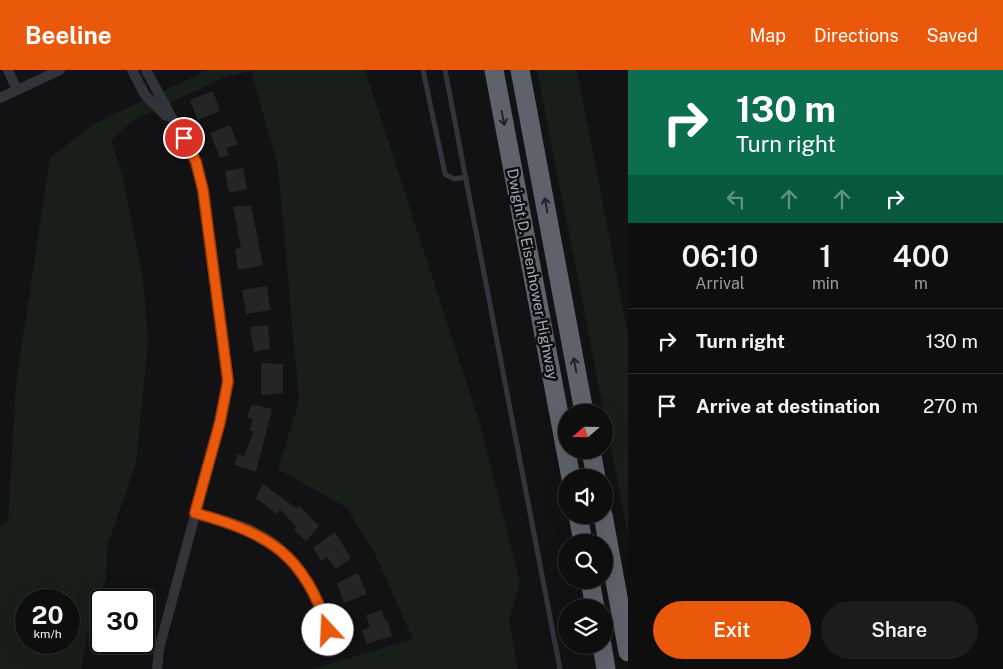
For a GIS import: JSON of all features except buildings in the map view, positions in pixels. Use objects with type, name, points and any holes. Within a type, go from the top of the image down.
[{"type":"highway","name":"Dwight D. Eisenhower Highway","points":[[494,70],[569,469]]},
{"type":"highway","name":"Dwight D. Eisenhower Highway","points":[[520,70],[583,404]]},
{"type":"highway","points":[[605,524],[628,652]]},
{"type":"highway","points":[[604,654],[606,669]]},
{"type":"street","points":[[8,70],[17,90]]},
{"type":"street","points":[[0,98],[60,70]]},
{"type":"street","points":[[132,70],[145,95],[175,123]]},
{"type":"street","points":[[146,70],[196,162],[203,190],[228,381],[220,422],[159,649],[157,669]]},
{"type":"street","points":[[195,513],[236,524],[267,539],[284,553],[304,578],[316,598],[328,630]]},
{"type":"lane","points":[[423,70],[446,174],[454,178],[466,177]]},
{"type":"lane","points":[[445,70],[560,669]]},
{"type":"shaded area","points":[[208,70],[365,70],[479,421],[520,582],[509,621],[518,669],[312,669],[413,639],[375,554],[347,508],[278,469],[299,401],[278,166],[251,71],[225,77],[134,120],[111,140],[123,178],[143,277],[148,344],[136,463],[107,547],[106,580],[102,589],[90,589],[90,622],[81,669],[0,669],[0,525],[8,521],[16,384],[50,158],[93,124]]},
{"type":"shaded area","points":[[537,70],[577,70],[628,335],[628,535],[613,458],[613,404],[602,404]]},
{"type":"route","points":[[184,138],[196,162],[203,190],[228,381],[220,422],[195,513],[236,524],[267,539],[284,553],[304,578],[316,598],[328,630]]}]
